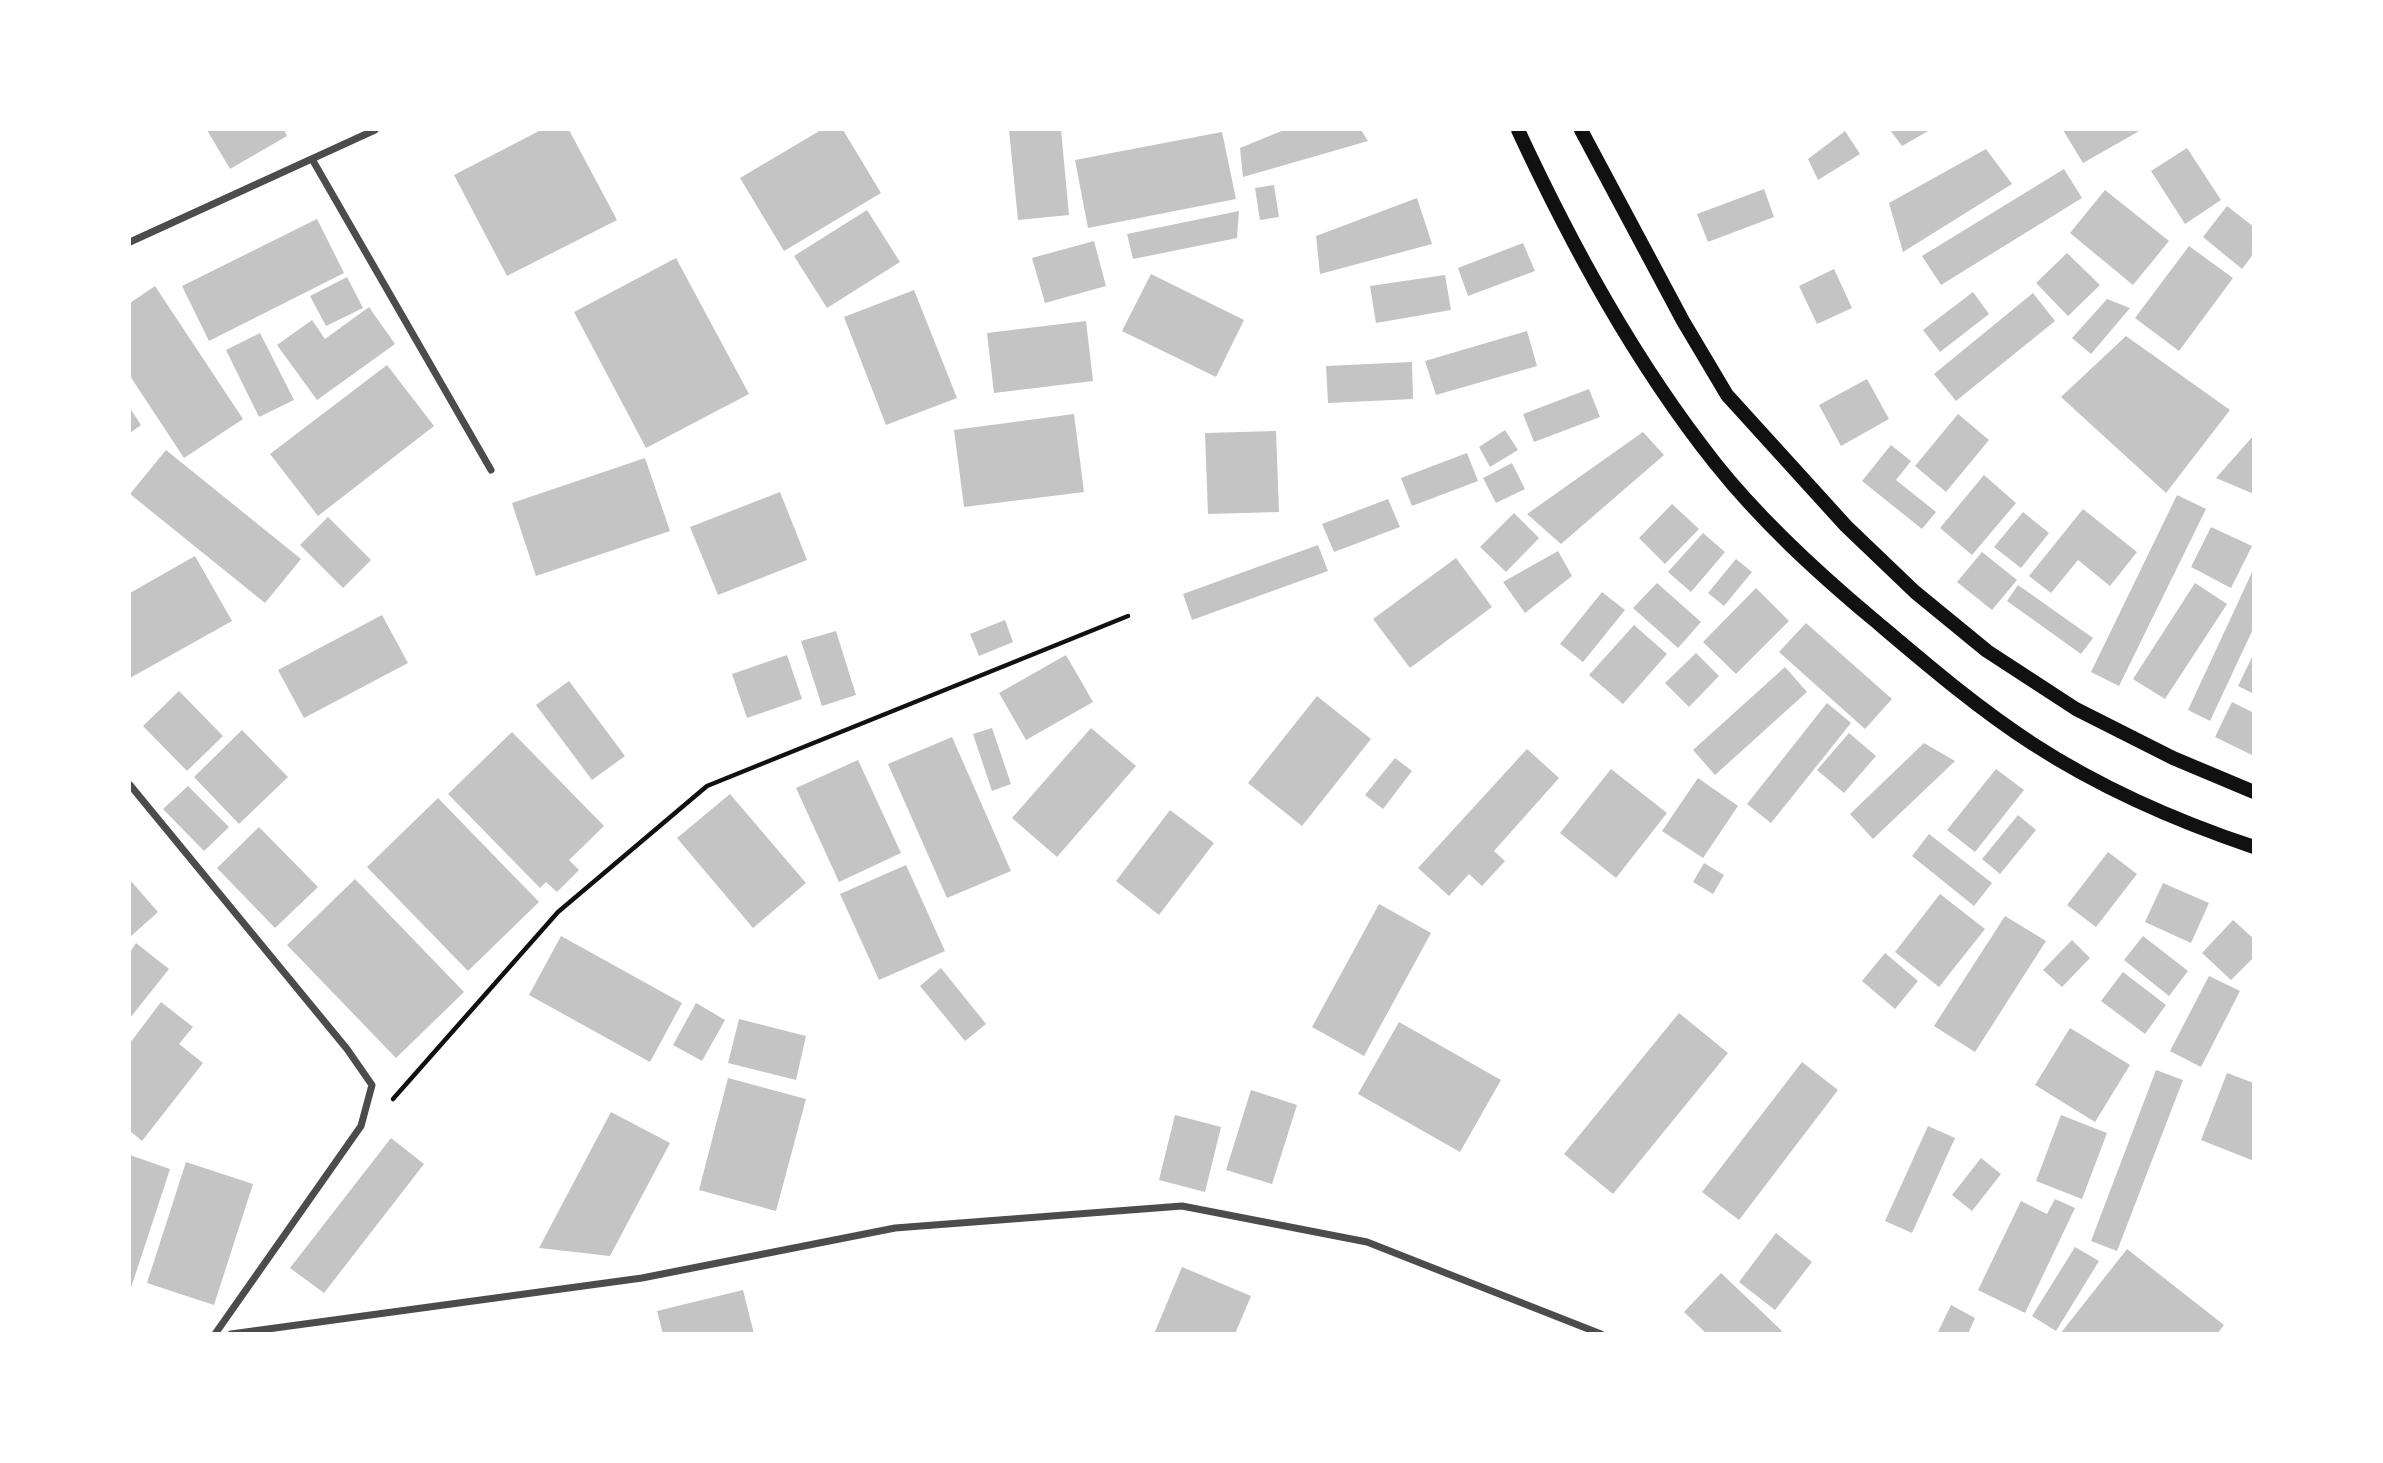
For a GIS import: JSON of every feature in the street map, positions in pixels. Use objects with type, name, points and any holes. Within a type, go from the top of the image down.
[{"type":"main road","points":[[1518,130],[1552,202],[1660,388],[1716,464],[1783,540],[1944,679],[2033,744],[2126,797],[2213,834],[2253,847]]},
{"type":"main road","points":[[1581,130],[1683,321],[1727,395],[1846,526],[1916,592],[1987,651],[2076,709],[2173,758],[2253,792]]},
{"type":"street","points":[[130,242],[374,130]]},
{"type":"street","points":[[313,159],[491,470]]},
{"type":"street","points":[[130,785],[346,1049],[372,1085],[361,1126],[215,1334]]},
{"type":"street","points":[[231,1334],[642,1278],[895,1228],[1182,1206],[1367,1242],[1601,1334]]},
{"type":"path","points":[[366,1109],[397,1098],[558,912],[707,786],[1128,616]]},
{"type":"building","points":[[207,130],[284,130],[287,136],[230,169]]},
{"type":"building","points":[[541,130],[569,130],[617,220],[507,276],[454,175]]},
{"type":"building","points":[[821,130],[843,130],[881,193],[784,251],[740,178]]},
{"type":"building","points":[[1009,130],[1061,130],[1069,215],[1018,220]]},
{"type":"building","points":[[1284,130],[1361,130],[1368,141],[1243,177],[1240,148]]},
{"type":"building","points":[[1890,130],[1930,130],[1902,146]]},
{"type":"building","points":[[2063,130],[2141,130],[2083,163]]},
{"type":"building","points":[[1845,131],[1860,154],[1818,180],[1808,159]]},
{"type":"building","points":[[1222,132],[1236,199],[1088,228],[1075,160]]},
{"type":"building","points":[[2187,148],[2221,200],[2185,224],[2151,171]]},
{"type":"building","points":[[1986,149],[2012,184],[1903,252],[1889,203]]},
{"type":"building","points":[[2064,169],[2082,198],[1941,285],[1922,256]]},
{"type":"building","points":[[1274,185],[1279,217],[1260,220],[1255,188]]},
{"type":"building","points":[[1764,189],[1774,217],[1708,242],[1697,214]]},
{"type":"building","points":[[2105,190],[2169,241],[2133,285],[2070,233]]},
{"type":"building","points":[[1417,198],[1432,244],[1320,274],[1316,236]]},
{"type":"building","points":[[2227,206],[2254,227],[2254,253],[2242,269],[2203,237]]},
{"type":"building","points":[[867,210],[900,262],[827,308],[794,256]]},
{"type":"building","points":[[1239,211],[1237,238],[1133,259],[1127,234]]},
{"type":"building","points":[[317,219],[344,273],[209,341],[182,286]]},
{"type":"building","points":[[1094,241],[1106,286],[1045,303],[1032,258]]},
{"type":"building","points":[[1523,243],[1535,271],[1468,296],[1458,268]]},
{"type":"building","points":[[2189,246],[2233,278],[2179,351],[2135,318]]},
{"type":"building","points":[[2067,253],[2100,285],[2068,316],[2036,283]]},
{"type":"building","points":[[676,258],[749,394],[646,448],[574,312]]},
{"type":"building","points":[[1834,269],[1852,308],[1817,324],[1799,286]]},
{"type":"building","points":[[1151,274],[1244,320],[1216,377],[1122,331]]},
{"type":"building","points":[[1445,275],[1451,310],[1376,323],[1370,286]]},
{"type":"building","points":[[347,277],[363,308],[326,326],[310,296]]},
{"type":"building","points":[[155,286],[243,419],[184,458],[130,376],[130,303]]},
{"type":"building","points":[[914,290],[957,398],[886,425],[844,317]]},
{"type":"building","points":[[1973,292],[1989,314],[1940,352],[1923,330]]},
{"type":"building","points":[[2033,293],[2055,321],[1956,401],[1934,374]]},
{"type":"building","points":[[2107,299],[2130,308],[2091,354],[2072,338]]},
{"type":"building","points":[[369,307],[395,344],[317,400],[277,345],[312,320],[325,339]]},
{"type":"building","points":[[1086,321],[1093,381],[994,393],[987,333]]},
{"type":"building","points":[[1527,331],[1537,366],[1436,395],[1425,361]]},
{"type":"building","points":[[260,333],[294,400],[259,417],[226,350]]},
{"type":"building","points":[[2126,336],[2230,410],[2166,493],[2061,397]]},
{"type":"building","points":[[1412,362],[1413,399],[1328,403],[1326,366]]},
{"type":"building","points":[[387,365],[434,426],[318,516],[270,454]]},
{"type":"building","points":[[1867,379],[1889,419],[1841,446],[1819,405]]},
{"type":"building","points":[[1589,389],[1600,417],[1534,442],[1523,414]]},
{"type":"building","points":[[130,408],[141,425],[130,433]]},
{"type":"building","points":[[1074,414],[1084,492],[964,507],[954,430]]},
{"type":"building","points":[[1958,414],[1989,440],[1946,492],[1915,466]]},
{"type":"building","points":[[1505,430],[1518,450],[1490,467],[1479,447]]},
{"type":"building","points":[[1276,431],[1279,512],[1208,514],[1205,433]]},
{"type":"building","points":[[1643,432],[1664,455],[1561,544],[1527,514]]},
{"type":"building","points":[[2254,435],[2254,494],[2216,478]]},
{"type":"building","points":[[1891,445],[1911,461],[1896,480],[1936,512],[1922,529],[1862,481]]},
{"type":"building","points":[[166,450],[301,559],[265,603],[130,494]]},
{"type":"building","points":[[1467,453],[1478,481],[1412,506],[1401,478]]},
{"type":"building","points":[[645,458],[670,531],[536,576],[512,503]]},
{"type":"building","points":[[1512,463],[1525,489],[1496,503],[1483,478]]},
{"type":"building","points":[[1984,475],[2016,503],[1972,555],[1940,528]]},
{"type":"building","points":[[780,492],[807,560],[718,595],[690,527]]},
{"type":"building","points":[[2177,495],[2206,509],[2119,686],[2091,672]]},
{"type":"building","points":[[1388,499],[1400,527],[1334,552],[1322,524]]},
{"type":"building","points":[[1672,504],[1699,529],[1665,564],[1639,538]]},
{"type":"building","points":[[2083,509],[2137,552],[2110,586],[2078,560],[2051,593],[2029,576]]},
{"type":"building","points":[[2023,512],[2049,533],[2021,568],[1994,547]]},
{"type":"building","points":[[1514,513],[1539,538],[1506,572],[1480,547]]},
{"type":"building","points":[[328,517],[371,560],[343,588],[300,545]]},
{"type":"building","points":[[2211,527],[2252,546],[2231,588],[2191,567]]},
{"type":"building","points":[[1703,533],[1725,552],[1691,592],[1668,572]]},
{"type":"building","points":[[1318,545],[1328,571],[1192,620],[1183,594]]},
{"type":"building","points":[[1558,551],[1572,576],[1525,613],[1503,582]]},
{"type":"building","points":[[1982,552],[2017,580],[1992,610],[1957,582]]},
{"type":"building","points":[[195,556],[232,621],[130,678],[130,593]]},
{"type":"building","points":[[1456,558],[1492,607],[1410,668],[1373,619]]},
{"type":"building","points":[[1736,559],[1752,572],[1724,606],[1708,593]]},
{"type":"building","points":[[2254,568],[2254,627],[2210,721],[2188,710]]},
{"type":"building","points":[[1657,583],[1701,622],[1678,648],[1633,608]]},
{"type":"building","points":[[2195,583],[2227,604],[2165,699],[2133,679]]},
{"type":"building","points":[[2018,585],[2093,638],[2081,654],[2007,601]]},
{"type":"building","points":[[1756,588],[1789,621],[1736,674],[1703,642]]},
{"type":"building","points":[[1602,592],[1625,610],[1583,662],[1560,644]]},
{"type":"building","points":[[382,615],[408,663],[304,718],[278,670]]},
{"type":"building","points":[[1005,620],[1013,642],[979,656],[970,634]]},
{"type":"building","points":[[1806,623],[1892,699],[1865,729],[1779,652]]},
{"type":"building","points":[[1634,625],[1667,654],[1623,704],[1589,675]]},
{"type":"building","points":[[836,631],[856,695],[822,706],[801,641]]},
{"type":"building","points":[[1696,653],[1719,676],[1689,707],[1665,683]]},
{"type":"building","points":[[2254,653],[2254,694],[2238,686]]},
{"type":"building","points":[[787,655],[802,699],[747,718],[732,674]]},
{"type":"building","points":[[1066,655],[1093,702],[1026,740],[999,693]]},
{"type":"building","points":[[1785,667],[1807,692],[1715,775],[1693,750]]},
{"type":"building","points":[[569,681],[625,756],[592,780],[536,705]]},
{"type":"building","points":[[179,691],[223,736],[187,771],[143,726]]},
{"type":"building","points":[[1317,696],[1371,739],[1302,826],[1248,783]]},
{"type":"building","points":[[2232,702],[2254,713],[2254,756],[2215,737]]},
{"type":"building","points":[[1827,703],[1851,723],[1771,823],[1747,804]]},
{"type":"building","points":[[992,728],[1011,784],[992,791],[973,734]]},
{"type":"building","points":[[1091,728],[1136,766],[1057,857],[1012,818]]},
{"type":"building","points":[[242,730],[288,777],[239,824],[194,777]]},
{"type":"building","points":[[512,732],[604,826],[569,860],[579,870],[557,892],[546,882],[540,888],[448,794]]},
{"type":"building","points":[[1849,733],[1876,756],[1844,793],[1817,770]]},
{"type":"building","points":[[952,737],[1011,871],[947,898],[888,764]]},
{"type":"building","points":[[1924,743],[1955,761],[1873,839],[1850,814]]},
{"type":"building","points":[[1527,749],[1559,778],[1494,851],[1505,861],[1482,886],[1469,874],[1449,896],[1418,868]]},
{"type":"building","points":[[1395,758],[1412,771],[1383,809],[1365,795]]},
{"type":"building","points":[[858,760],[901,853],[839,882],[796,788]]},
{"type":"building","points":[[1611,769],[1667,813],[1616,878],[1560,833]]},
{"type":"building","points":[[1996,769],[2024,790],[1975,852],[1947,830]]},
{"type":"building","points":[[1698,778],[1738,806],[1703,858],[1662,831]]},
{"type":"building","points":[[188,786],[229,827],[204,851],[163,809]]},
{"type":"building","points":[[730,794],[806,883],[753,928],[677,838]]},
{"type":"building","points":[[438,798],[539,902],[468,971],[367,867]]},
{"type":"building","points":[[1170,810],[1214,843],[1159,915],[1116,881]]},
{"type":"building","points":[[2018,815],[2036,830],[2000,874],[1982,859]]},
{"type":"building","points":[[259,827],[318,887],[275,928],[217,868]]},
{"type":"building","points":[[1929,834],[1992,883],[1974,906],[1912,856]]},
{"type":"building","points":[[2108,852],[2137,874],[2096,927],[2067,905]]},
{"type":"building","points":[[1704,863],[1724,875],[1713,894],[1693,882]]},
{"type":"building","points":[[906,865],[945,951],[879,980],[840,894]]},
{"type":"building","points":[[355,879],[464,992],[396,1058],[287,945]]},
{"type":"building","points":[[130,880],[158,912],[130,937]]},
{"type":"building","points":[[2163,883],[2209,903],[2191,943],[2145,922]]},
{"type":"building","points":[[1940,894],[1985,929],[1939,987],[1895,952]]},
{"type":"building","points":[[1379,904],[1431,933],[1364,1056],[1312,1027]]},
{"type":"building","points":[[2005,916],[2046,941],[1975,1052],[1934,1026]]},
{"type":"building","points":[[2233,920],[2254,939],[2254,957],[2231,980],[2202,953]]},
{"type":"building","points":[[561,936],[682,1003],[650,1062],[529,995]]},
{"type":"building","points":[[2143,936],[2188,971],[2169,996],[2124,960]]},
{"type":"building","points":[[2072,940],[2090,958],[2062,987],[2043,970]]},
{"type":"building","points":[[136,943],[169,969],[130,1018],[130,952]]},
{"type":"building","points":[[1885,953],[1918,981],[1895,1009],[1862,981]]},
{"type":"building","points":[[941,968],[986,1024],[965,1041],[920,986]]},
{"type":"building","points":[[2123,972],[2166,1005],[2145,1034],[2101,1001]]},
{"type":"building","points":[[2209,976],[2240,991],[2201,1067],[2170,1051]]},
{"type":"building","points":[[161,1002],[193,1027],[179,1044],[203,1063],[142,1141],[130,1131],[130,1043]]},
{"type":"building","points":[[696,1003],[725,1020],[702,1061],[673,1045]]},
{"type":"building","points":[[1679,1013],[1728,1053],[1613,1194],[1564,1154]]},
{"type":"building","points":[[739,1019],[806,1036],[796,1080],[728,1063]]},
{"type":"building","points":[[1399,1022],[1501,1080],[1460,1152],[1358,1094]]},
{"type":"building","points":[[2070,1028],[2130,1065],[2095,1122],[2035,1085]]},
{"type":"building","points":[[1802,1062],[1838,1090],[1739,1220],[1702,1192]]},
{"type":"building","points":[[2156,1070],[2183,1080],[2117,1251],[2091,1241]]},
{"type":"building","points":[[2227,1073],[2254,1083],[2254,1161],[2201,1140]]},
{"type":"building","points":[[728,1078],[806,1099],[776,1211],[699,1190]]},
{"type":"building","points":[[1251,1090],[1297,1105],[1272,1184],[1226,1170]]},
{"type":"building","points":[[611,1112],[670,1143],[610,1256],[539,1248]]},
{"type":"building","points":[[1175,1115],[1221,1127],[1205,1192],[1159,1180]]},
{"type":"building","points":[[2061,1115],[2107,1133],[2082,1199],[2036,1181]]},
{"type":"building","points":[[1928,1126],[1955,1138],[1912,1233],[1885,1221]]},
{"type":"building","points":[[391,1138],[424,1164],[324,1293],[290,1268]]},
{"type":"building","points":[[130,1155],[170,1169],[130,1291]]},
{"type":"building","points":[[1981,1158],[2001,1174],[1972,1211],[1952,1195]]},
{"type":"building","points":[[186,1162],[253,1184],[214,1305],[147,1283]]},
{"type":"building","points":[[2055,1199],[2075,1208],[2025,1313],[1978,1290],[2021,1201],[2047,1214]]},
{"type":"building","points":[[1776,1233],[1812,1262],[1775,1310],[1739,1282]]},
{"type":"building","points":[[2075,1247],[2099,1261],[2056,1331],[2032,1316]]},
{"type":"building","points":[[2127,1249],[2224,1325],[2217,1334],[2060,1334]]},
{"type":"building","points":[[1182,1267],[1251,1296],[1235,1334],[1154,1334]]},
{"type":"building","points":[[1721,1273],[1782,1331],[1779,1334],[1707,1334],[1684,1312]]},
{"type":"building","points":[[743,1290],[754,1334],[663,1334],[657,1311]]},
{"type":"building","points":[[1951,1305],[1975,1318],[1968,1334],[1937,1334]]}]
